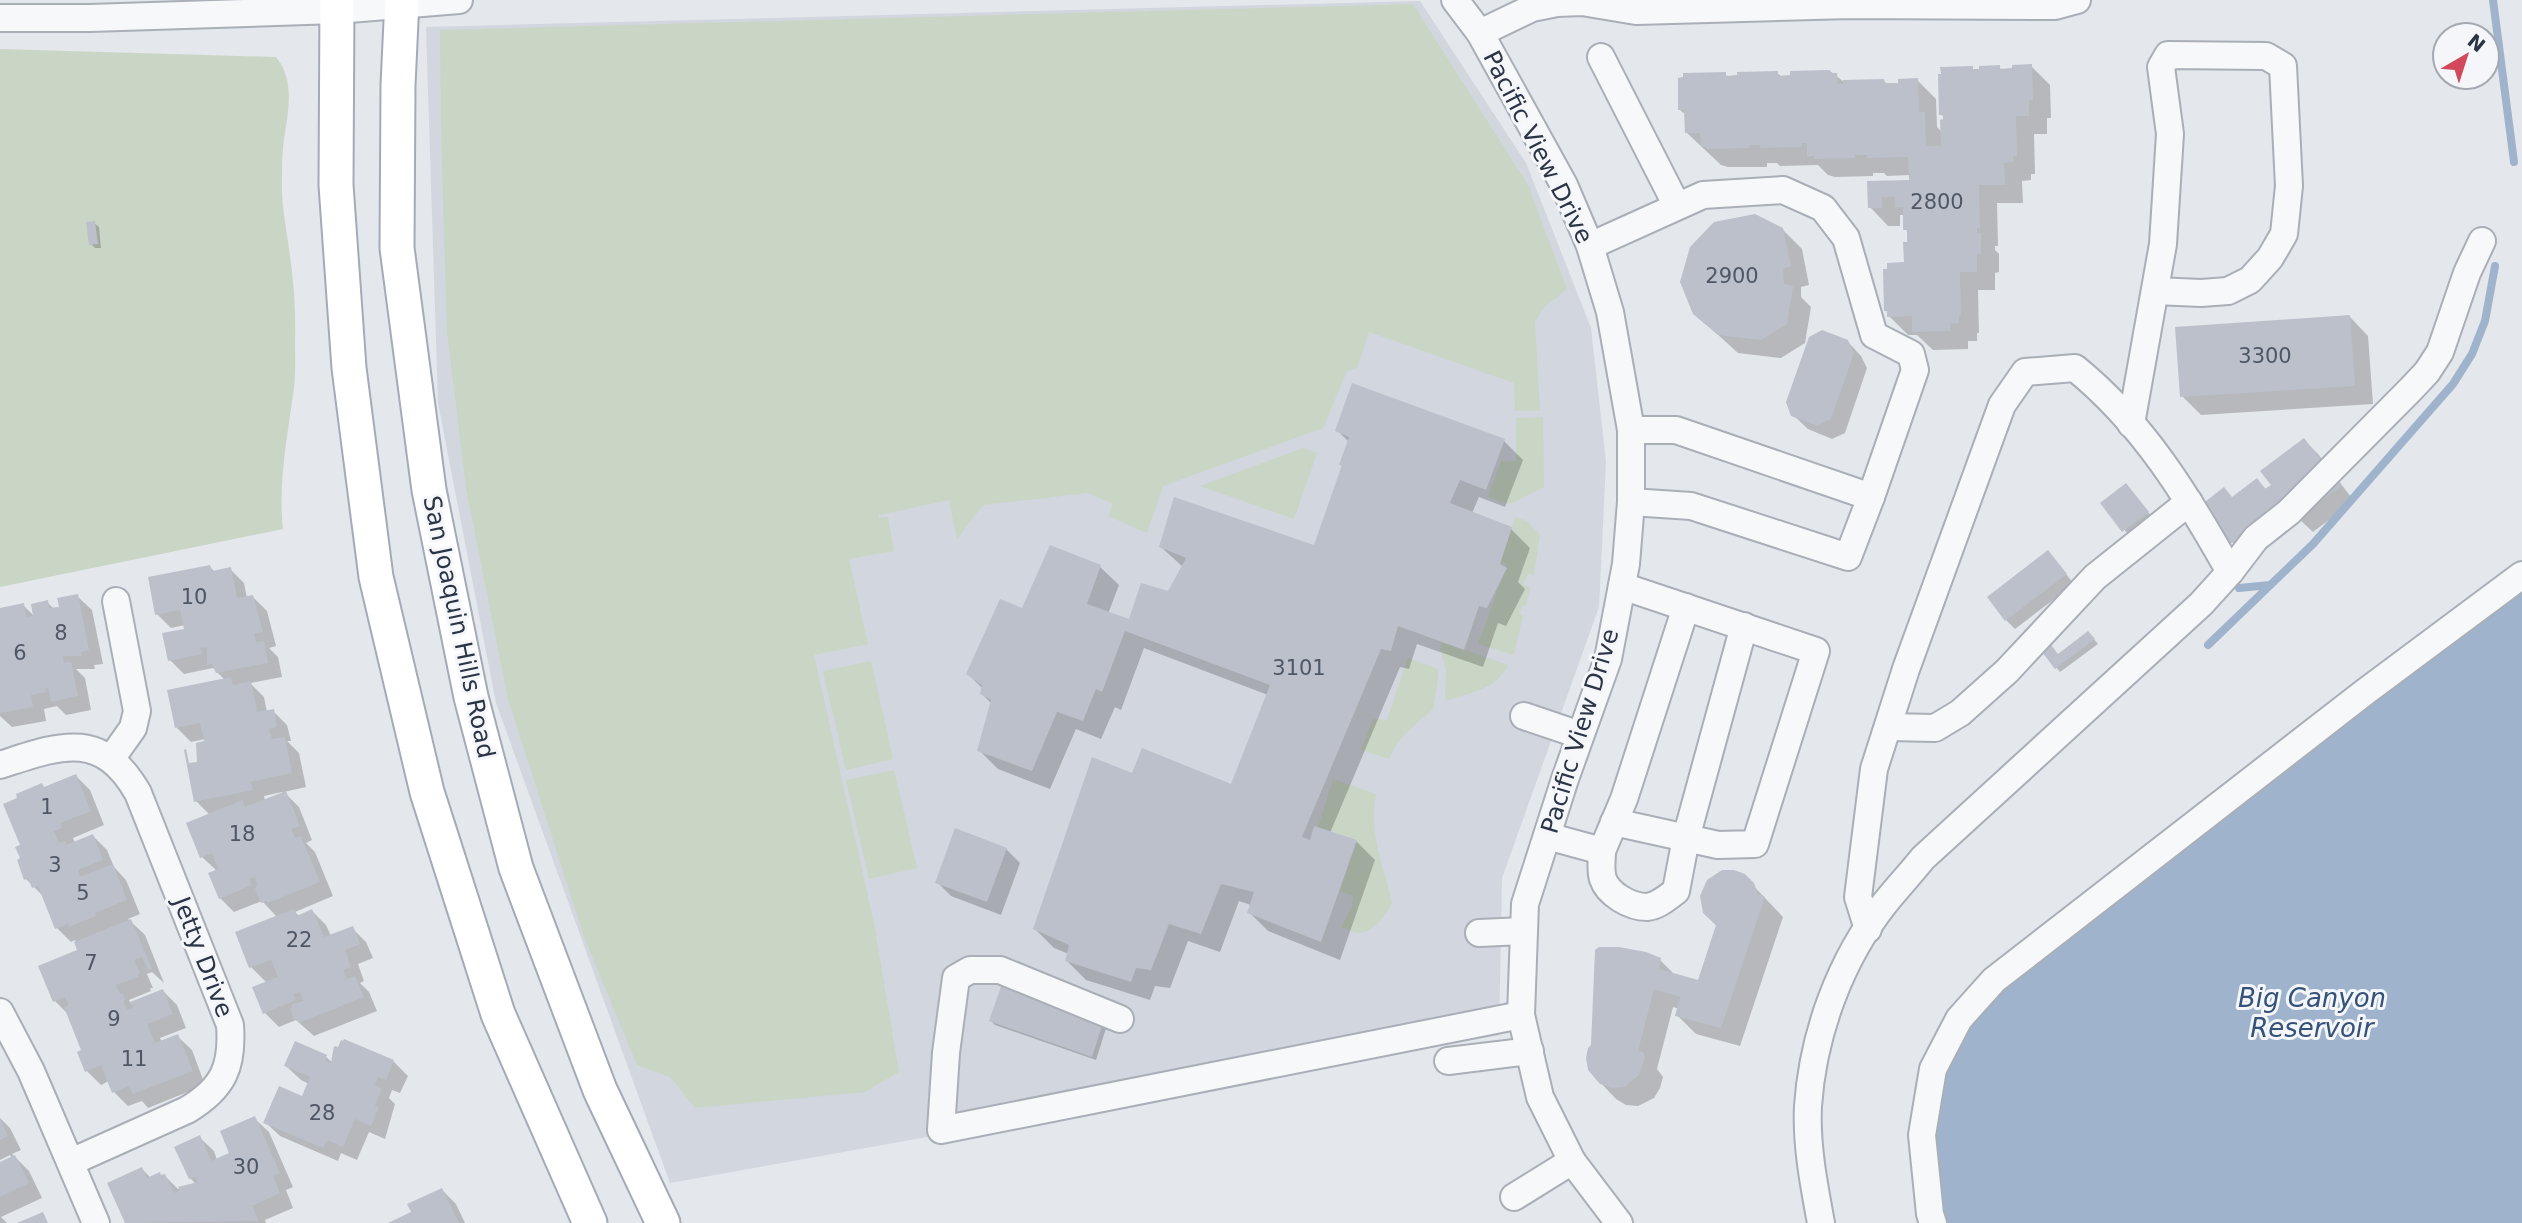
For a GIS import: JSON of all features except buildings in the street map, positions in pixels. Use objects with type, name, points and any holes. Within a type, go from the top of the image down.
[{"type":"main road","name":"San Joaquin Hills Road","points":[[402,2],[398,85],[397,248],[429,490],[471,696],[516,868],[600,1090],[663,1223]]},
{"type":"main road","points":[[337,5],[338,211],[349,368],[376,577],[426,792],[498,1013],[590,1223]]},
{"type":"street","points":[[0,18],[90,18],[459,0]]},
{"type":"street","name":"Pacific View Drive","points":[[1455,0],[1480,33],[1564,185],[1590,246],[1610,313],[1631,430],[1631,502],[1622,586],[1608,659],[1580,735],[1525,904],[1521,1015],[1540,1097],[1572,1161],[1619,1223]]},
{"type":"street","points":[[1480,33],[1532,8],[1557,2],[1609,4],[1636,11],[1850,2],[2055,6],[2077,0]]},
{"type":"street","points":[[2131,424],[2162,244],[2170,134],[2161,67],[2168,55],[2266,56],[2283,66],[2289,186],[2284,234],[2270,258],[2250,280],[2228,291],[2155,291]]},
{"type":"street","points":[[1601,57],[1677,206]]},
{"type":"street","points":[[1590,246],[1703,195],[1783,190],[1823,208],[1846,237],[1874,335],[1911,354],[1915,370],[1848,557],[1691,506],[1631,502]]},
{"type":"street","points":[[1821,1223],[1811,1171],[1808,1108],[1814,1059],[1821,1024],[1850,958],[1883,905],[1923,858],[2201,604],[2256,538],[2289,512],[2427,372],[2446,339],[2467,273],[2482,241]]},
{"type":"street","points":[[1868,929],[1858,897],[1874,769],[1956,528],[2002,405],[2025,372],[2076,368],[2104,391],[2170,471],[2230,572]]},
{"type":"street","points":[[1631,430],[1676,430],[1871,498]]},
{"type":"street","points":[[1888,727],[1935,728],[1960,713],[2007,671],[2095,577],[2189,502]]},
{"type":"street","points":[[1933,1223],[1922,1135],[1933,1069],[1959,1019],[1994,980],[2365,692],[2522,575]]},
{"type":"street","points":[[1614,822],[1718,845],[1755,844],[1816,651],[1622,586]]},
{"type":"street","points":[[111,760],[133,728],[137,710],[116,601]]},
{"type":"street","points":[[1686,607],[1624,799],[1602,851],[1602,877],[1609,892],[1627,901],[1647,907],[1662,902],[1676,891],[1686,838],[1744,626]]},
{"type":"street","points":[[1524,716],[1580,735]]},
{"type":"street","name":"Jetty Drive","points":[[0,765],[56,747],[79,747],[111,760],[128,776],[138,793],[230,1024],[232,1049],[228,1068],[218,1086],[204,1100],[71,1162]]},
{"type":"street","points":[[1547,836],[1602,851]]},
{"type":"street","points":[[1479,933],[1524,931]]},
{"type":"street","points":[[1121,1019],[1000,970],[970,970],[957,978],[946,1053],[941,1130],[1521,1015]]},
{"type":"street","points":[[0,1012],[31,1071],[96,1223]]},
{"type":"street","points":[[1448,1061],[1530,1051]]},
{"type":"street","points":[[1514,1197],[1572,1161]]},
{"type":"shaded area","points":[[1420,1],[1526,163],[1591,328],[1606,462],[1599,607],[1502,878],[1499,1035],[670,1183],[496,703],[438,403],[426,27]]},
{"type":"green space","points":[[1413,4],[1528,185],[1567,289],[1545,307],[1535,321],[1540,411],[1515,411],[1514,383],[1369,332],[1357,368],[1347,371],[1323,428],[1163,486],[1147,533],[1108,516],[1113,504],[1088,493],[983,505],[957,539],[949,500],[879,515],[879,518],[888,517],[894,551],[849,559],[868,644],[814,655],[874,923],[899,1072],[865,1092],[695,1108],[670,1077],[637,1065],[584,937],[508,699],[466,488],[447,332],[440,30]]},
{"type":"green space","points":[[0,49],[276,57],[282,66],[289,94],[283,151],[282,200],[295,309],[295,382],[282,479],[283,529],[0,587]]},
{"type":"green space","points":[[1543,417],[1544,487],[1510,504],[1488,497],[1501,461],[1516,461],[1516,418]]},
{"type":"green space","points":[[1303,448],[1317,453],[1294,519],[1200,486]]},
{"type":"green space","points":[[1515,517],[1527,521],[1540,535],[1534,575],[1528,574],[1523,584],[1530,588],[1526,606],[1522,605],[1520,614],[1523,615],[1514,655],[1478,644],[1507,565],[1501,561]]},
{"type":"green space","points":[[1442,642],[1508,665],[1490,685],[1447,701],[1446,670],[1440,649]]},
{"type":"green space","points":[[1408,658],[1438,669],[1433,709],[1406,733],[1389,759],[1361,750],[1373,719],[1387,720]]},
{"type":"green space","points":[[871,661],[893,759],[846,770],[823,671]]},
{"type":"green space","points":[[894,770],[917,868],[869,879],[846,780]]},
{"type":"green space","points":[[1333,779],[1376,794],[1374,823],[1392,903],[1379,922],[1364,932],[1358,933],[1341,927],[1352,907],[1353,896],[1340,891],[1357,840],[1318,827]]},
{"type":"water","name":"Big Canyon Reservoir","points":[[2522,587],[2522,1223],[1944,1223],[1932,1109],[1960,1033],[2000,986]]},
{"type":"waterway","points":[[2493,0],[2514,162]]},
{"type":"waterway","points":[[2208,645],[2313,544],[2453,384],[2472,354],[2485,321],[2495,266]]},
{"type":"waterway","points":[[2239,588],[2270,585]]}]
